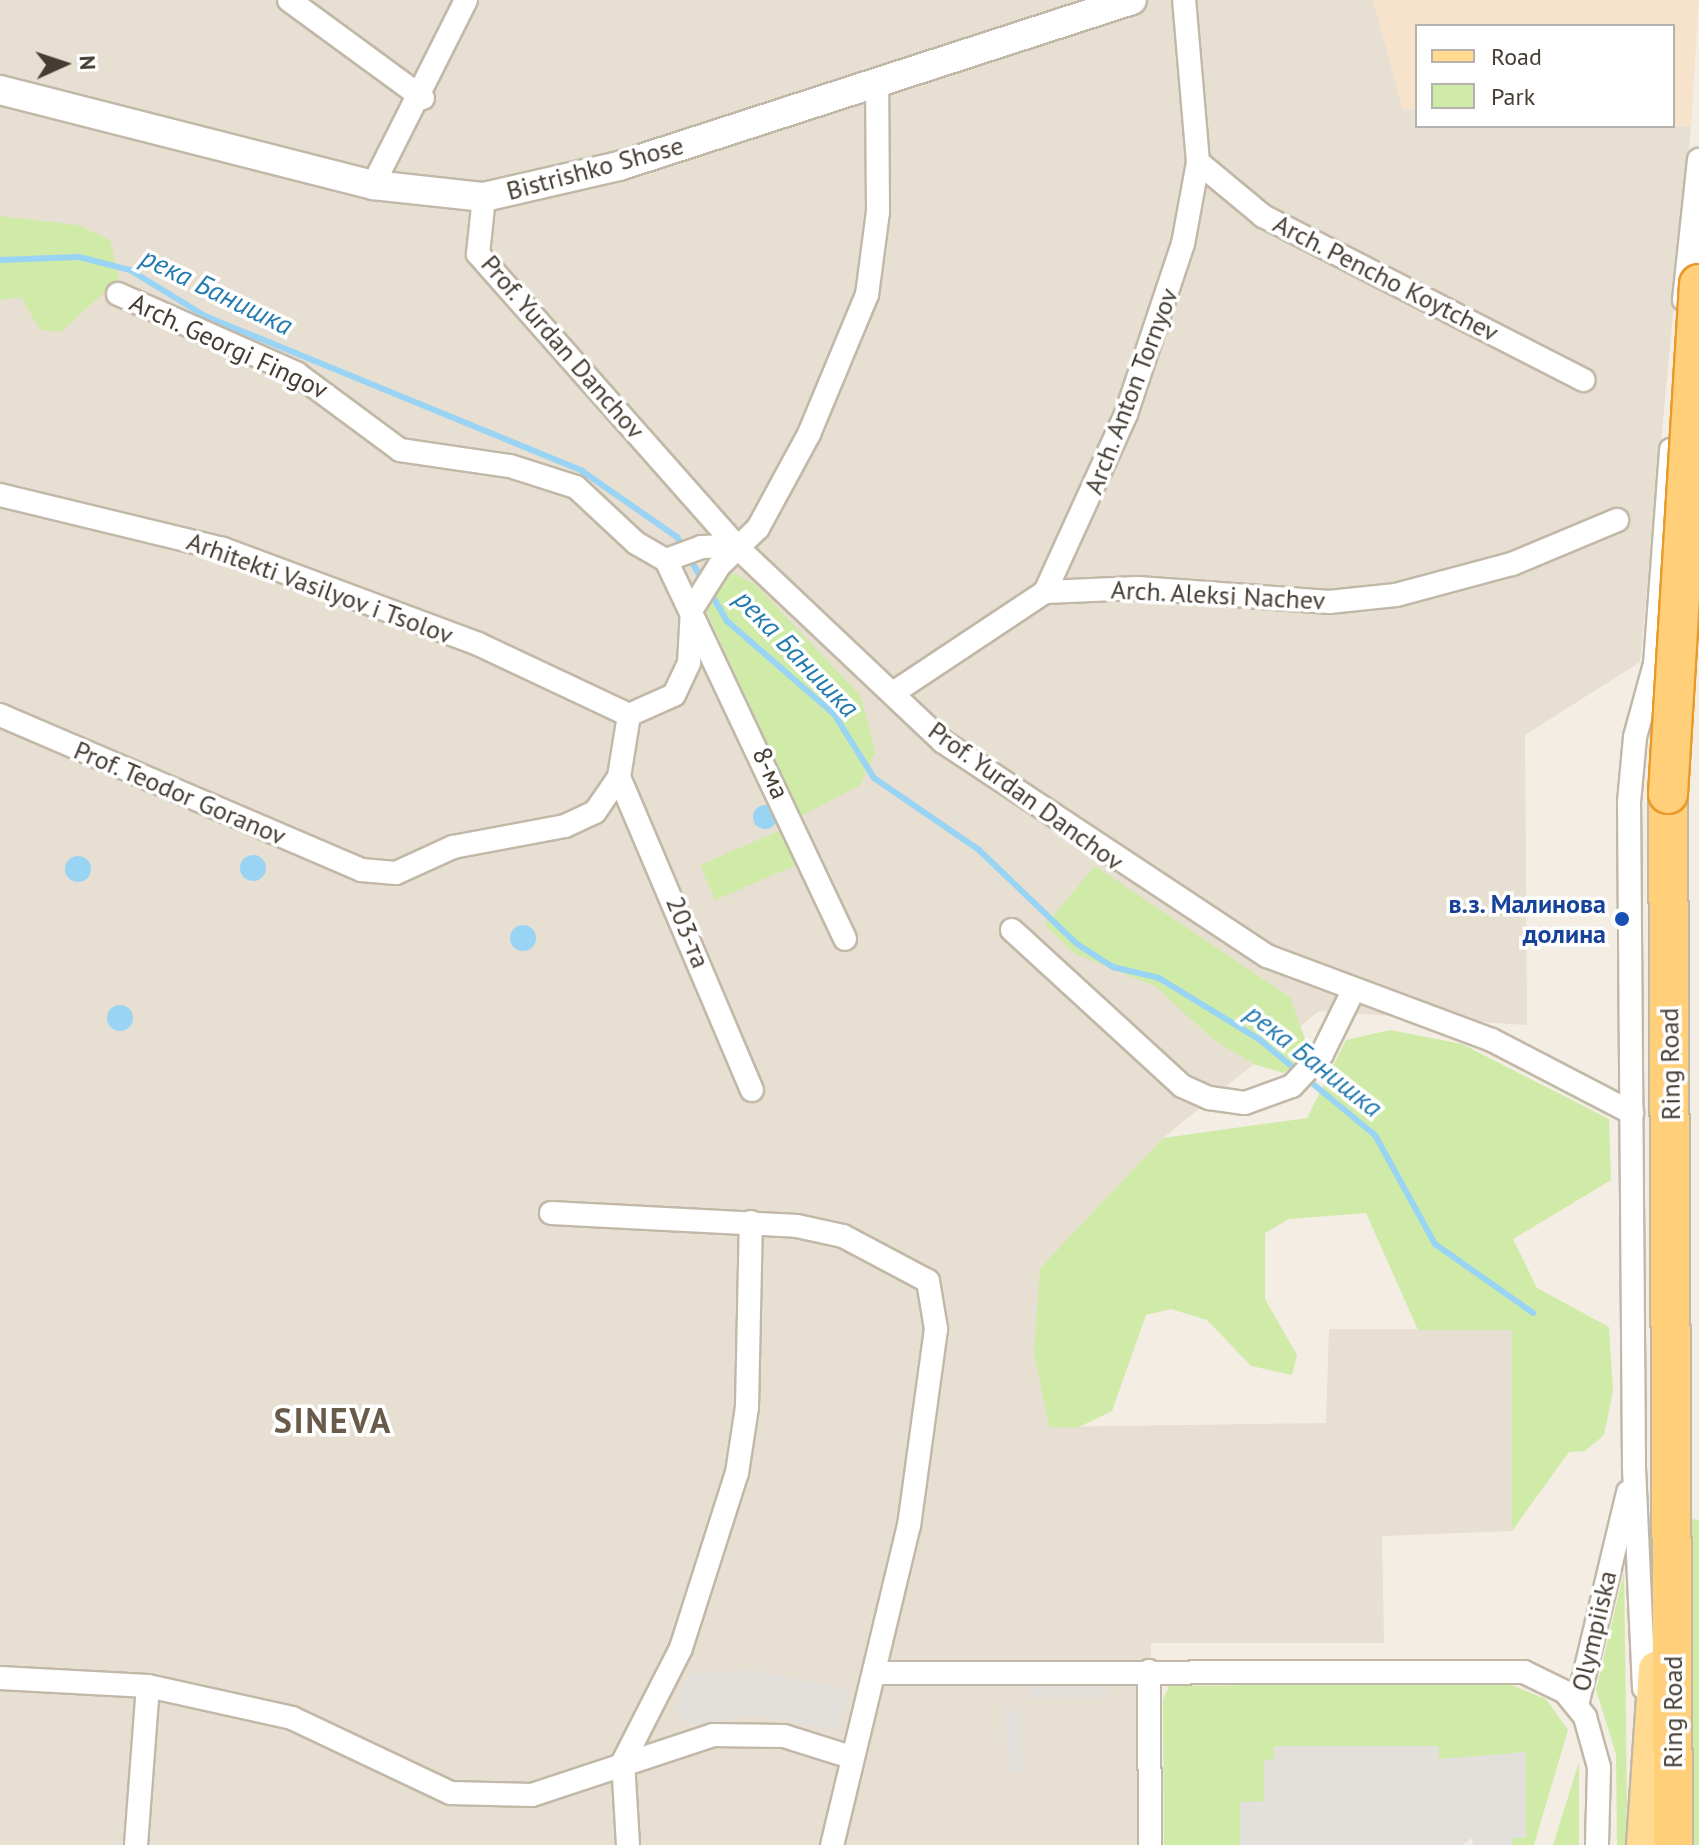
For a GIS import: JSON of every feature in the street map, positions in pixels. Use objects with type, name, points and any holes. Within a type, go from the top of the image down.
[{"type":"highway","name":"Ring Road","points":[[1653,1841],[1675,1449],[1668,794],[1699,284]]},
{"type":"main road","points":[[1653,1841],[1648,1785],[1675,1449]]},
{"type":"street","points":[[289,0],[423,98]]},
{"type":"street","points":[[373,185],[423,98],[466,0]]},
{"type":"street","name":"Bistrishko Shose","points":[[0,90],[373,185],[484,197],[548,186],[1132,0]]},
{"type":"street","name":"Arch. Anton Tornyov","points":[[1045,592],[1164,309],[1198,162],[1184,0]]},
{"type":"street","points":[[619,777],[629,715],[674,695],[689,663],[692,609],[719,566],[736,546],[758,528],[809,434],[867,295],[878,212],[877,82]]},
{"type":"street","points":[[1648,1785],[1634,1464],[1629,802],[1661,606],[1699,160]]},
{"type":"street","name":"Arch. Pencho Koytchev","points":[[1198,162],[1263,216],[1584,380]]},
{"type":"street","name":"Prof. Yurdan Danchov","points":[[484,197],[478,254],[736,546],[942,741],[1118,863],[1267,956],[1492,1040],[1632,1113]]},
{"type":"street","name":"Arch. Georgi Fingov","points":[[118,294],[308,380],[400,450],[510,466],[576,487],[636,543],[666,560]]},
{"type":"street","name":"Arhitekti Vasilyov i Tsolov","points":[[0,495],[223,549],[478,644],[629,715]]},
{"type":"street","name":"Arch. Aleksi Nachev","points":[[1045,592],[1138,588],[1329,602],[1396,595],[1512,564],[1617,520]]},
{"type":"street","points":[[692,609],[666,560],[701,547],[736,546]]},
{"type":"street","points":[[893,693],[1045,592]]},
{"type":"street","name":"8-ма","points":[[692,609],[845,939]]},
{"type":"street","points":[[1646,697],[1670,664],[1699,656]]},
{"type":"street","name":"Prof. Teodor Goranov","points":[[0,715],[361,870],[396,873],[453,847],[565,826],[595,812],[619,777]]},
{"type":"street","name":"203-та","points":[[619,777],[752,1090]]},
{"type":"street","points":[[1012,930],[1182,1086],[1245,1103],[1292,1086],[1322,1054],[1354,989]]},
{"type":"street","points":[[551,1213],[751,1222],[843,1236],[894,1258],[928,1281],[937,1302],[909,1525],[877,1673],[851,1757],[832,1845]]},
{"type":"street","points":[[628,1845],[623,1762],[681,1648],[737,1473],[747,1407],[751,1222]]},
{"type":"street","name":"Olympiiska","points":[[1597,1845],[1596,1748],[1577,1705],[1634,1464]]},
{"type":"street","points":[[877,1673],[1509,1670],[1553,1683],[1577,1705]]},
{"type":"street","points":[[1149,1671],[1150,1845]]},
{"type":"street","points":[[0,1678],[148,1686],[292,1718],[451,1793],[532,1795],[623,1762],[713,1735],[784,1736],[851,1757]]},
{"type":"street","points":[[136,1845],[148,1686]]},
{"type":"shaded area","points":[[0,0],[1373,0],[1403,109],[1415,110],[1415,128],[1691,126],[1640,662],[1525,735],[1527,1025],[1319,1011],[1163,1138],[1040,1268],[1050,1427],[1326,1423],[1329,1329],[1512,1330],[1512,1531],[1382,1536],[1384,1643],[1151,1643],[1150,1845],[0,1845]]},
{"type":"shaded area","points":[[1373,0],[1699,0],[1691,126],[1675,125],[1675,24],[1415,24],[1415,110],[1403,109]]},
{"type":"shaded area","points":[[755,1670],[851,1691],[836,1731],[756,1715],[690,1726],[674,1713],[689,1674]]},
{"type":"shaded area","points":[[1108,1682],[1108,1698],[1029,1698],[1029,1683]]},
{"type":"shaded area","points":[[1021,1705],[1022,1773],[1008,1773],[1004,1706]]},
{"type":"shaded area","points":[[1274,1746],[1438,1746],[1439,1759],[1526,1752],[1526,1838],[1512,1838],[1512,1845],[1473,1845],[1472,1838],[1462,1845],[1240,1845],[1240,1802],[1264,1801],[1264,1760],[1274,1759]]},
{"type":"green space","points":[[0,216],[78,225],[110,240],[119,279],[61,332],[40,330],[21,297],[0,300]]},
{"type":"green space","points":[[731,572],[755,584],[860,695],[867,718],[875,753],[860,785],[801,816],[705,608],[719,578]]},
{"type":"green space","points":[[781,830],[796,865],[715,900],[700,865]]},
{"type":"green space","points":[[1095,866],[1290,997],[1309,1050],[1284,1073],[1256,1065],[1215,1041],[1155,986],[1075,954],[1045,925]]},
{"type":"green space","points":[[1390,1030],[1462,1044],[1609,1119],[1611,1180],[1513,1239],[1537,1288],[1609,1327],[1613,1391],[1604,1435],[1585,1451],[1569,1452],[1512,1531],[1512,1330],[1418,1330],[1366,1213],[1289,1219],[1265,1233],[1265,1299],[1297,1355],[1292,1375],[1251,1366],[1207,1320],[1171,1309],[1146,1315],[1112,1411],[1077,1428],[1049,1427],[1034,1353],[1040,1268],[1163,1138],[1307,1118],[1346,1040]]},
{"type":"green space","points":[[1690,1519],[1699,1520],[1699,1845],[1691,1845]]},
{"type":"green space","points":[[1624,1572],[1627,1800],[1625,1845],[1617,1845],[1616,1754],[1596,1690]]},
{"type":"green space","points":[[1506,1683],[1546,1699],[1568,1730],[1534,1845],[1512,1845],[1512,1838],[1525,1838],[1478,1814],[1438,1759],[1438,1746],[1274,1746],[1274,1760],[1264,1760],[1265,1802],[1240,1802],[1240,1845],[1164,1845],[1163,1700],[1169,1686]]},
{"type":"green space","points":[[1579,1762],[1579,1845],[1553,1845]]},
{"type":"water","points":[[765,805],[773,809],[777,817],[773,825],[765,829],[757,825],[753,817],[757,809]]},
{"type":"water","points":[[253,855],[262,859],[266,868],[262,877],[253,881],[244,877],[240,868],[244,859]]},
{"type":"water","points":[[78,856],[87,860],[91,869],[87,878],[78,882],[69,878],[65,869],[69,860]]},
{"type":"water","points":[[523,925],[532,929],[536,938],[532,947],[523,951],[514,947],[510,938],[514,929]]},
{"type":"water","points":[[120,1005],[129,1009],[133,1018],[129,1027],[120,1031],[111,1027],[107,1018],[111,1009]]},
{"type":"waterway","name":"река Банишка","points":[[0,260],[79,257],[130,270],[205,316],[582,471],[677,537],[703,581]]},
{"type":"waterway","name":"река Банишка","points":[[709,590],[727,621],[834,714],[874,778],[979,850],[1077,944],[1113,967],[1159,978],[1260,1040],[1375,1135],[1435,1244],[1533,1313]]},
{"type":"place","name":"в.з. Малинова долина","points":[[1622,919]]},
{"type":"district","name":"SINEVA","points":[[333,1421]]}]
